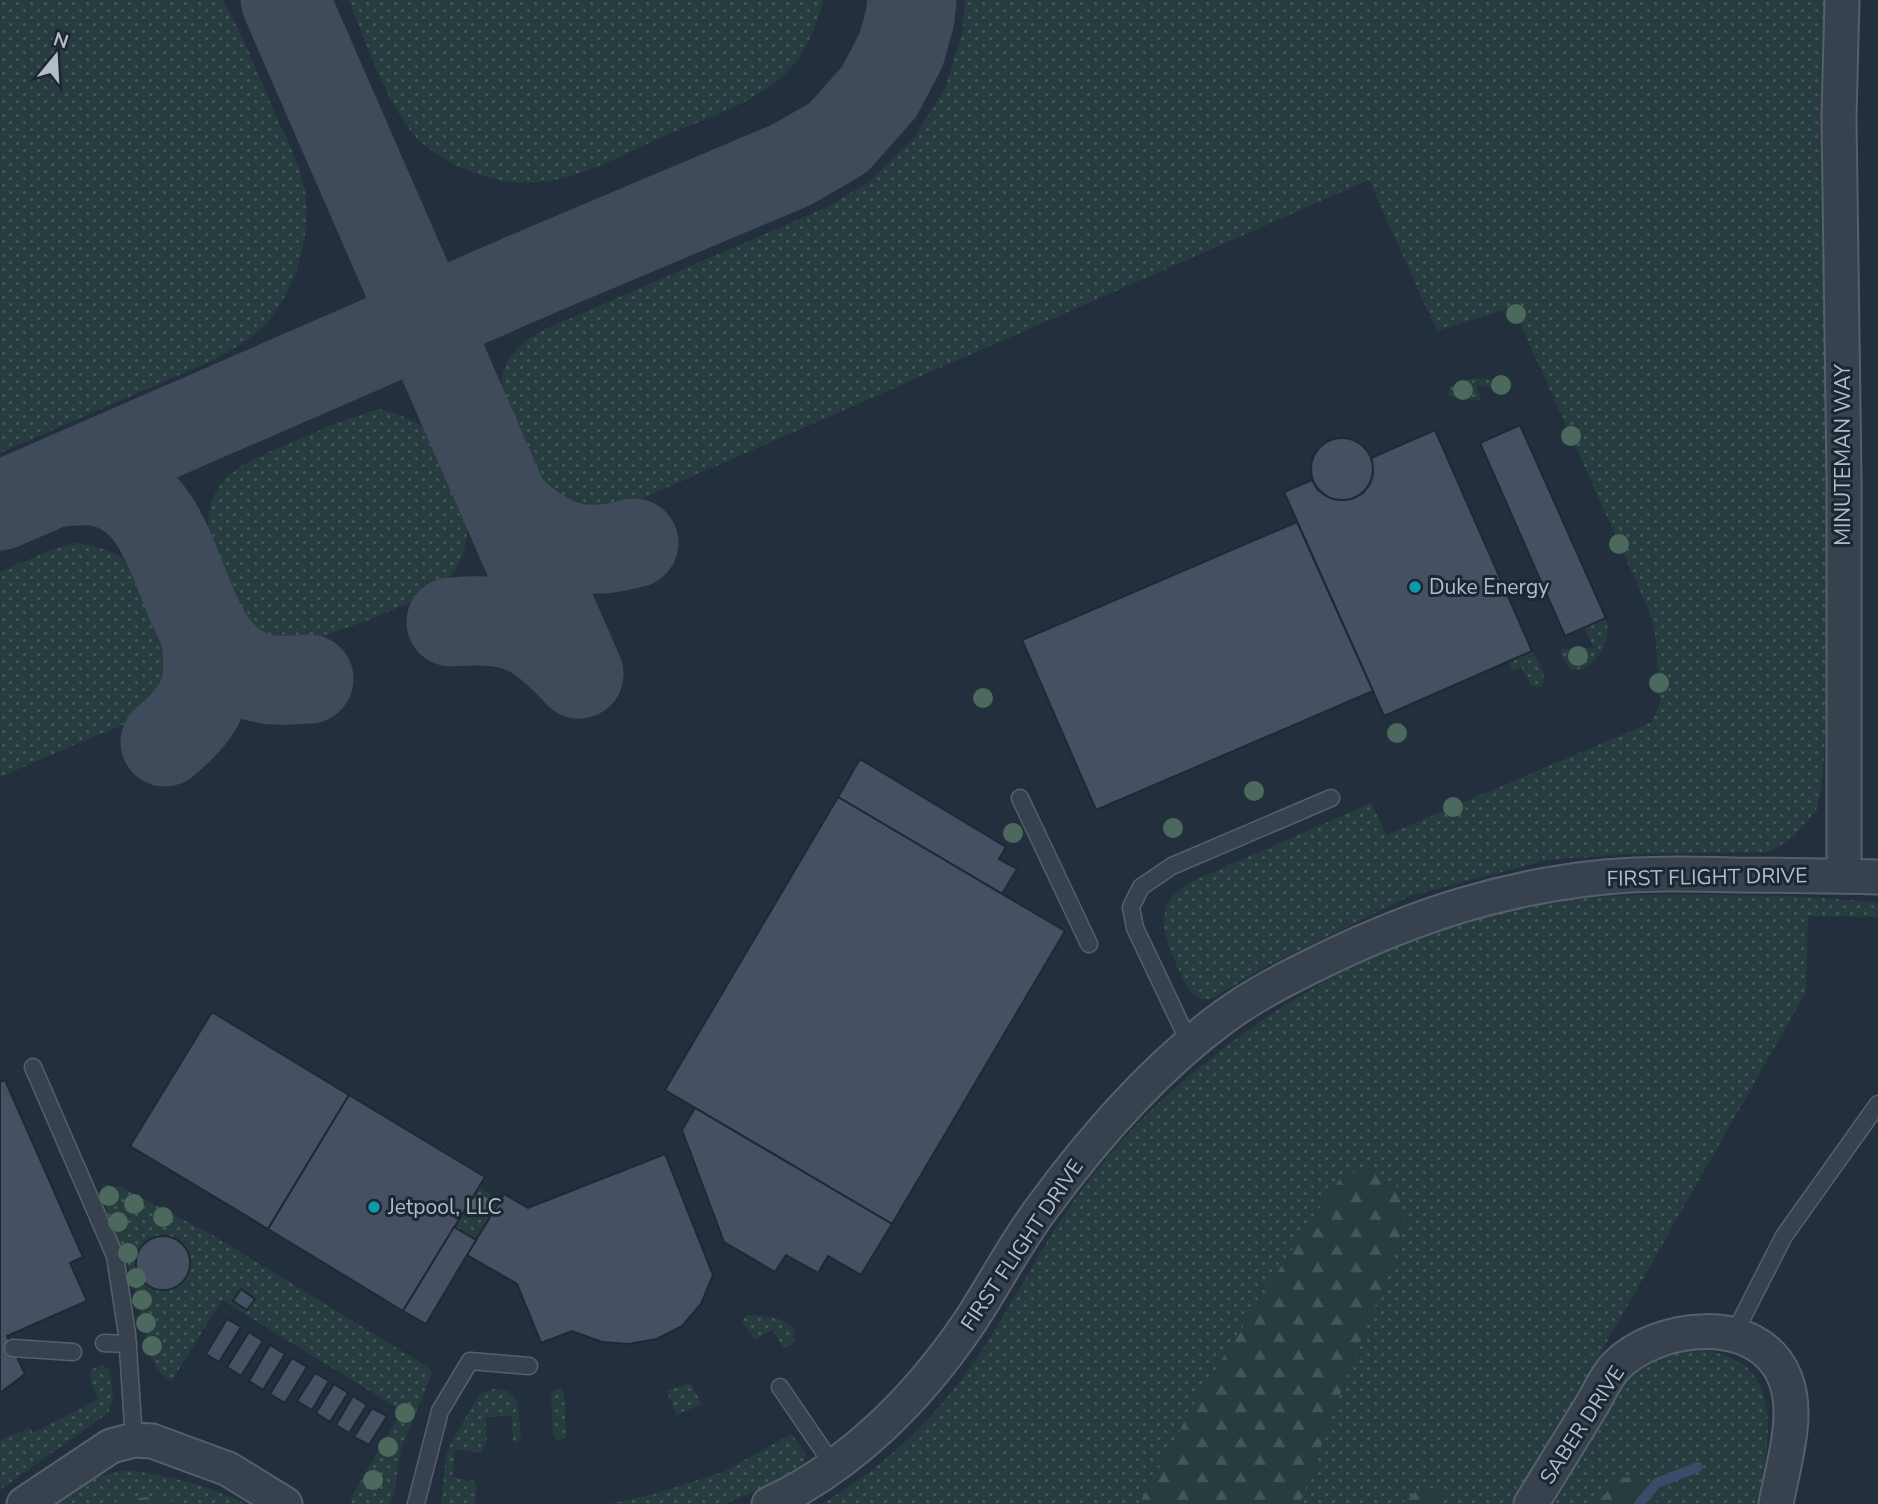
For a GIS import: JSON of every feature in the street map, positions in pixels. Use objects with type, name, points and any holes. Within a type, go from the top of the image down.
[{"type":"street","name":"MINUTEMAN WAY","points":[[1842,0],[1839,117],[1844,479],[1843,876]]},
{"type":"street","name":"FIRST FLIGHT DRIVE","points":[[769,1504],[833,1465],[876,1431],[910,1398],[939,1365],[1041,1210],[1089,1147],[1128,1104],[1190,1044],[1226,1016],[1278,982],[1381,933],[1440,910],[1494,895],[1606,877],[1666,874],[1843,876]]},
{"type":"street","points":[[1843,876],[1878,877]]},
{"type":"street","name":"SABER DRIVE","points":[[1531,1504],[1615,1367],[1651,1340],[1696,1331],[1734,1334],[1764,1348],[1784,1376],[1792,1410],[1776,1504]]},
{"type":"street","points":[[24,1504],[111,1446],[134,1440],[152,1441],[217,1465],[285,1504]]},
{"type":"lane","points":[[1020,798],[1089,944]]},
{"type":"lane","points":[[1190,1044],[1135,928],[1131,907],[1141,887],[1172,866],[1331,798]]},
{"type":"lane","points":[[33,1067],[115,1256],[128,1344],[134,1440]]},
{"type":"lane","points":[[1734,1334],[1784,1236],[1878,1104]]},
{"type":"lane","points":[[104,1343],[128,1344]]},
{"type":"lane","points":[[13,1348],[73,1352]]},
{"type":"lane","points":[[416,1504],[440,1411],[470,1361],[529,1366]]},
{"type":"lane","points":[[780,1387],[833,1465]]},
{"type":"green space","points":[[0,0],[222,0],[242,37],[294,156],[301,175],[307,213],[306,233],[296,272],[279,307],[256,333],[216,359],[0,453]]},
{"type":"green space","points":[[349,0],[823,0],[817,22],[803,52],[781,78],[754,97],[586,171],[554,180],[524,183],[494,179],[466,169],[440,156],[415,136],[391,101]]},
{"type":"green space","points":[[965,0],[1827,0],[1826,721],[1822,785],[1816,811],[1794,837],[1769,852],[1630,854],[1548,860],[1410,896],[1269,965],[1211,999],[1197,997],[1191,992],[1170,950],[1164,922],[1170,900],[1188,883],[1371,803],[1387,835],[1652,722],[1660,703],[1655,630],[1648,608],[1513,307],[1437,331],[1369,180],[618,509],[581,510],[568,506],[549,492],[516,444],[503,407],[503,374],[512,354],[541,331],[827,207],[869,182],[913,139],[945,89],[962,34]]},
{"type":"green space","points":[[1474,378],[1506,381],[1510,387],[1505,390],[1476,385],[1482,401],[1450,396],[1448,393],[1450,387]]},
{"type":"green space","points":[[379,409],[404,417],[421,427],[438,445],[457,477],[463,495],[467,532],[457,567],[442,585],[429,593],[343,629],[291,642],[266,634],[251,624],[239,610],[213,559],[208,526],[210,508],[216,493],[236,470],[264,454]]},
{"type":"green space","points":[[75,543],[114,554],[134,567],[143,577],[157,601],[168,632],[173,656],[170,672],[156,697],[128,722],[0,777],[0,572],[51,550]]},
{"type":"green space","points":[[1606,618],[1607,636],[1600,653],[1588,665],[1571,670],[1561,654],[1561,649],[1594,648],[1584,627]]},
{"type":"green space","points":[[1532,651],[1544,678],[1541,687],[1532,686],[1521,667],[1511,671],[1509,661]]},
{"type":"green space","points":[[1677,894],[1809,897],[1878,902],[1878,917],[1808,916],[1806,992],[1551,1440],[1511,1504],[822,1504],[889,1456],[948,1396],[981,1352],[1067,1211],[1119,1144],[1165,1097],[1217,1054],[1272,1014],[1330,979],[1391,949],[1452,925],[1512,909],[1573,899]]},
{"type":"green space","points":[[1368,1167],[1396,1185],[1405,1220],[1385,1282],[1298,1504],[1139,1504],[1201,1392],[1309,1223],[1341,1177]]},
{"type":"green space","points":[[102,1184],[123,1188],[214,1236],[428,1367],[432,1373],[401,1449],[394,1495],[390,1504],[352,1504],[350,1499],[402,1411],[222,1300],[171,1382],[157,1369],[132,1278],[107,1211]]},
{"type":"green space","points":[[478,1187],[500,1200],[476,1240],[454,1227]]},
{"type":"green space","points":[[746,1315],[772,1317],[788,1324],[795,1336],[792,1345],[784,1348],[772,1330],[755,1340],[742,1322]]},
{"type":"green space","points":[[1678,1349],[1714,1352],[1739,1362],[1755,1377],[1764,1397],[1768,1420],[1767,1447],[1758,1504],[1657,1504],[1642,1476],[1619,1478],[1596,1504],[1549,1504],[1623,1380],[1642,1364]]},
{"type":"green space","points":[[103,1365],[110,1371],[113,1398],[108,1413],[0,1490],[0,1440],[30,1428],[33,1433],[98,1399],[90,1373],[92,1369]]},
{"type":"green space","points":[[690,1383],[702,1404],[676,1415],[667,1391]]},
{"type":"green space","points":[[560,1388],[564,1393],[566,1434],[565,1438],[560,1440],[553,1435],[551,1395],[554,1390]]},
{"type":"green space","points":[[493,1389],[508,1391],[518,1402],[521,1440],[517,1443],[513,1441],[512,1416],[486,1417],[486,1441],[481,1453],[455,1449],[452,1477],[474,1481],[477,1485],[475,1504],[441,1504],[450,1444],[479,1395]]},
{"type":"green space","points":[[791,1434],[806,1453],[804,1464],[764,1487],[725,1504],[609,1504],[655,1494],[723,1472]]},
{"type":"green space","points":[[125,1470],[187,1482],[246,1504],[58,1504],[94,1478]]},
{"type":"green space","points":[[1642,1476],[1657,1504],[1596,1504],[1619,1478]]},
{"type":"green space","points":[[1423,1485],[1441,1493],[1439,1504],[1401,1504]]},
{"type":"green space","points":[[145,1497],[183,1503],[186,1504],[106,1504]]},
{"type":"building","points":[[1520,425],[1606,618],[1565,636],[1480,443]]},
{"type":"building","name":"Duke Energy","points":[[1435,430],[1532,651],[1384,716],[1284,492],[1312,480],[1318,490],[1327,496],[1343,500],[1354,498],[1363,493],[1370,484],[1373,474],[1371,458]]},
{"type":"building","points":[[1336,438],[1348,438],[1364,447],[1371,457],[1371,481],[1364,491],[1348,500],[1336,500],[1325,495],[1316,486],[1311,475],[1311,463],[1316,452],[1325,443]]},
{"type":"building","points":[[1297,522],[1373,691],[1096,810],[1022,640]]},
{"type":"building","points":[[860,759],[1006,847],[999,859],[1017,869],[1002,894],[838,797]]},
{"type":"building","points":[[838,797],[1065,931],[892,1224],[665,1090]]},
{"type":"building","points":[[212,1012],[349,1095],[268,1229],[130,1146]]},
{"type":"building","points":[[5,1080],[83,1257],[70,1263],[87,1301],[7,1336],[25,1374],[0,1393],[0,1082]]},
{"type":"building","name":"Jetpool, LLC","points":[[349,1095],[485,1177],[403,1311],[268,1229]]},
{"type":"building","points":[[695,1108],[892,1224],[861,1275],[828,1256],[818,1273],[786,1255],[775,1272],[724,1242],[682,1130]]},
{"type":"building","points":[[665,1154],[713,1275],[701,1304],[682,1326],[657,1339],[628,1344],[602,1342],[572,1331],[541,1343],[517,1284],[467,1255],[504,1194],[528,1208]]},
{"type":"building","points":[[454,1227],[476,1240],[426,1324],[403,1311]]},
{"type":"building","points":[[163,1236],[182,1244],[190,1263],[182,1282],[163,1290],[144,1282],[136,1263],[144,1244]]},
{"type":"building","points":[[241,1289],[255,1299],[247,1310],[233,1301]]},
{"type":"building","points":[[227,1319],[241,1327],[219,1362],[206,1354]]},
{"type":"building","points":[[249,1332],[263,1341],[241,1376],[227,1367]]},
{"type":"building","points":[[270,1345],[285,1354],[263,1390],[249,1381]]},
{"type":"building","points":[[292,1358],[307,1367],[285,1403],[270,1394]]},
{"type":"building","points":[[315,1373],[329,1381],[312,1410],[297,1401]]},
{"type":"building","points":[[334,1384],[348,1393],[330,1422],[316,1413]]},
{"type":"building","points":[[353,1396],[367,1405],[349,1433],[336,1425]]},
{"type":"building","points":[[372,1408],[387,1416],[369,1445],[354,1437]]},
{"type":"waterway","points":[[1639,1504],[1657,1483],[1698,1467]]},
{"type":"taxiway","points":[[285,0],[579,674]]},
{"type":"taxiway","points":[[0,506],[535,273],[791,165],[838,138],[879,92],[901,50],[912,0]]},
{"type":"taxiway","points":[[53,483],[83,480],[101,482],[132,496],[154,520],[170,550],[197,617],[214,646],[238,668],[271,680],[309,679]]},
{"type":"taxiway","points":[[505,505],[535,530],[564,545],[595,549],[634,543]]},
{"type":"taxiway","points":[[451,622],[492,621],[522,628],[550,645],[579,674]]},
{"type":"taxiway","points":[[165,742],[190,718],[203,694],[208,667],[205,632]]},
{"type":"place","name":"Duke Energy","points":[[1415,587]]},
{"type":"place","name":"Jetpool, LLC","points":[[374,1207]]}]
